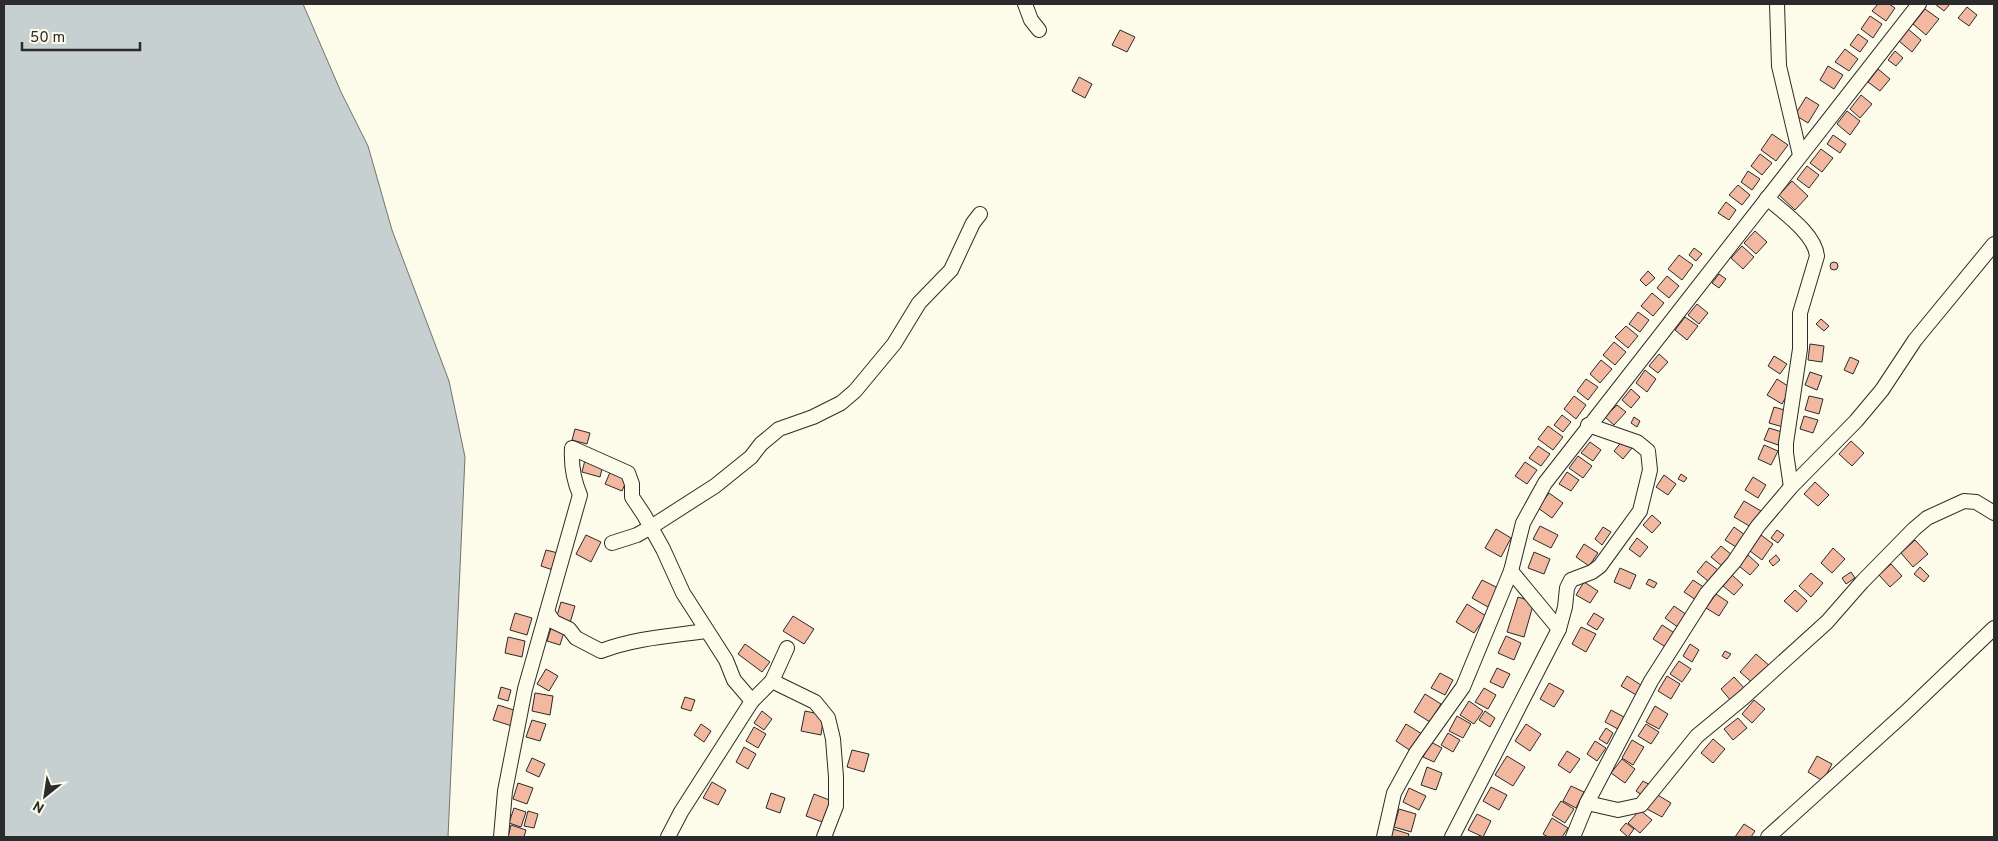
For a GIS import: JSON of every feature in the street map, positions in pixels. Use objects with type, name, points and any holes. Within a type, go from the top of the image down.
[{"type":"street","points":[[1025,4],[1031,20],[1039,30]]},
{"type":"street","points":[[1777,4],[1779,66],[1800,155]]},
{"type":"street","points":[[1384,837],[1394,793],[1416,753],[1463,687],[1511,571],[1523,523],[1544,483],[1919,4]]},
{"type":"street","points":[[1767,198],[1811,238],[1816,248],[1817,256],[1800,313],[1800,349],[1786,443],[1791,487]]},
{"type":"street","points":[[612,543],[637,535],[651,528],[732,473],[779,429],[813,417],[841,403],[855,391],[894,344],[919,303],[951,270],[973,223],[980,214]]},
{"type":"street","points":[[1573,837],[1587,803],[1651,681],[1707,593],[1734,562],[1758,526],[1791,487],[1856,421],[1882,390],[1916,340],[1994,244]]},
{"type":"street","points":[[1452,837],[1559,629],[1567,588],[1571,580],[1592,572],[1600,566],[1640,510],[1650,470],[1648,451],[1637,442],[1588,425]]},
{"type":"street","points":[[500,837],[506,791],[525,689],[580,495],[571,464],[572,448],[628,473],[632,484],[632,497],[674,570],[683,593],[726,660],[734,680],[752,701]]},
{"type":"street","points":[[1587,803],[1618,810],[1641,805],[1697,736],[1743,698],[1827,622],[1862,582],[1927,518],[1964,501],[1976,502],[1994,513]]},
{"type":"street","points":[[1511,571],[1559,629]]},
{"type":"street","points":[[547,612],[554,622],[569,629],[576,638],[601,651],[619,644],[645,638],[706,631]]},
{"type":"street","points":[[1768,837],[1905,713],[1994,628]]},
{"type":"street","points":[[668,837],[681,812],[752,701],[772,681],[787,648]]},
{"type":"street","points":[[772,681],[815,702],[828,718],[833,739],[836,806],[824,837]]},
{"type":"shaded area","points":[[4,4],[303,4],[341,92],[368,146],[392,230],[449,381],[465,457],[448,837],[4,837]]},
{"type":"building","points":[[1878,4],[1889,4],[1895,8],[1886,21],[1872,11]]},
{"type":"building","points":[[1935,4],[1950,4],[1944,11]]},
{"type":"building","points":[[1967,7],[1977,15],[1969,26],[1958,18]]},
{"type":"building","points":[[1925,9],[1939,19],[1926,35],[1913,24]]},
{"type":"building","points":[[1870,16],[1882,24],[1873,38],[1861,29]]},
{"type":"building","points":[[1908,29],[1921,40],[1912,52],[1899,41]]},
{"type":"building","points":[[1120,30],[1135,37],[1127,52],[1112,45]]},
{"type":"building","points":[[1858,34],[1868,41],[1860,52],[1850,45]]},
{"type":"building","points":[[1845,49],[1858,59],[1849,71],[1835,62]]},
{"type":"building","points":[[1895,51],[1903,58],[1896,66],[1888,60]]},
{"type":"building","points":[[1828,66],[1843,75],[1834,89],[1820,80]]},
{"type":"building","points":[[1878,69],[1890,79],[1880,91],[1868,82]]},
{"type":"building","points":[[1079,77],[1092,84],[1085,98],[1072,91]]},
{"type":"building","points":[[1861,95],[1872,104],[1860,118],[1850,109]]},
{"type":"building","points":[[1806,97],[1819,105],[1808,123],[1795,115]]},
{"type":"building","points":[[1847,111],[1860,121],[1850,135],[1837,124]]},
{"type":"building","points":[[1772,134],[1788,145],[1776,161],[1761,150]]},
{"type":"building","points":[[1833,135],[1846,144],[1840,153],[1827,144]]},
{"type":"building","points":[[1821,149],[1833,158],[1822,172],[1810,163]]},
{"type":"building","points":[[1760,154],[1772,163],[1762,175],[1751,166]]},
{"type":"building","points":[[1807,166],[1819,175],[1809,188],[1797,179]]},
{"type":"building","points":[[1748,171],[1760,179],[1752,190],[1741,182]]},
{"type":"building","points":[[1792,181],[1808,196],[1795,210],[1779,195]]},
{"type":"building","points":[[1738,185],[1750,195],[1742,205],[1729,195]]},
{"type":"building","points":[[1726,202],[1736,210],[1729,220],[1718,213]]},
{"type":"building","points":[[1755,231],[1767,242],[1756,254],[1744,243]]},
{"type":"building","points":[[1742,246],[1754,257],[1743,269],[1731,258]]},
{"type":"building","points":[[1694,248],[1702,254],[1696,261],[1689,255]]},
{"type":"building","points":[[1679,255],[1693,265],[1682,280],[1668,269]]},
{"type":"building","points":[[1834,262],[1838,266],[1834,270],[1830,266]]},
{"type":"building","points":[[1648,271],[1655,278],[1646,286],[1640,280]]},
{"type":"building","points":[[1719,274],[1726,279],[1719,288],[1712,283]]},
{"type":"building","points":[[1667,276],[1679,286],[1669,298],[1657,288]]},
{"type":"building","points":[[1652,293],[1664,303],[1653,316],[1641,306]]},
{"type":"building","points":[[1697,304],[1708,313],[1699,324],[1688,315]]},
{"type":"building","points":[[1638,312],[1649,320],[1640,332],[1629,324]]},
{"type":"building","points":[[1685,317],[1698,326],[1687,340],[1675,330]]},
{"type":"building","points":[[1821,319],[1829,326],[1824,331],[1816,324]]},
{"type":"building","points":[[1626,326],[1638,336],[1628,348],[1615,337]]},
{"type":"building","points":[[1614,342],[1626,352],[1615,365],[1603,355]]},
{"type":"building","points":[[1810,344],[1824,346],[1822,362],[1808,360]]},
{"type":"building","points":[[1659,354],[1668,362],[1658,373],[1649,366]]},
{"type":"building","points":[[1774,356],[1787,364],[1780,374],[1768,366]]},
{"type":"building","points":[[1850,357],[1859,361],[1853,374],[1844,370]]},
{"type":"building","points":[[1601,360],[1612,369],[1600,383],[1590,374]]},
{"type":"building","points":[[1645,370],[1656,379],[1647,392],[1636,383]]},
{"type":"building","points":[[1810,372],[1822,376],[1817,390],[1805,385]]},
{"type":"building","points":[[1586,379],[1598,387],[1588,400],[1577,391]]},
{"type":"building","points":[[1777,379],[1791,388],[1782,404],[1767,395]]},
{"type":"building","points":[[1631,389],[1640,397],[1631,408],[1622,400]]},
{"type":"building","points":[[1574,396],[1586,405],[1576,419],[1564,409]]},
{"type":"building","points":[[1809,396],[1823,399],[1819,414],[1805,410]]},
{"type":"building","points":[[1617,405],[1626,412],[1614,425],[1605,417]]},
{"type":"building","points":[[1774,407],[1788,411],[1783,427],[1769,423]]},
{"type":"building","points":[[1562,415],[1571,422],[1563,432],[1554,425]]},
{"type":"building","points":[[1804,416],[1818,420],[1813,433],[1800,429]]},
{"type":"building","points":[[1634,417],[1640,421],[1637,427],[1631,423]]},
{"type":"building","points":[[1548,426],[1563,437],[1553,450],[1538,439]]},
{"type":"building","points":[[1769,428],[1782,432],[1778,445],[1764,440]]},
{"type":"building","points":[[575,429],[590,433],[587,444],[572,440]]},
{"type":"building","points":[[1623,440],[1632,448],[1623,459],[1614,451]]},
{"type":"building","points":[[1851,441],[1864,453],[1852,466],[1839,454]]},
{"type":"building","points":[[1590,442],[1601,450],[1593,461],[1581,453]]},
{"type":"building","points":[[1764,445],[1778,451],[1771,465],[1758,459]]},
{"type":"building","points":[[1538,446],[1550,454],[1541,466],[1529,458]]},
{"type":"building","points":[[1578,456],[1592,466],[1583,478],[1569,468]]},
{"type":"building","points":[[585,460],[603,465],[600,477],[582,472]]},
{"type":"building","points":[[1525,462],[1537,470],[1527,484],[1515,476]]},
{"type":"building","points":[[611,470],[628,477],[622,491],[605,484]]},
{"type":"building","points":[[1567,472],[1579,480],[1571,491],[1559,484]]},
{"type":"building","points":[[1681,474],[1687,478],[1684,482],[1678,479]]},
{"type":"building","points":[[1664,475],[1676,484],[1668,495],[1656,487]]},
{"type":"building","points":[[1753,477],[1766,485],[1758,498],[1745,490]]},
{"type":"building","points":[[1815,482],[1829,495],[1818,506],[1804,494]]},
{"type":"building","points":[[1549,493],[1563,503],[1552,518],[1538,508]]},
{"type":"building","points":[[1744,501],[1761,511],[1751,527],[1734,517]]},
{"type":"building","points":[[1652,515],[1661,523],[1652,533],[1643,525]]},
{"type":"building","points":[[1540,526],[1558,535],[1551,548],[1533,539]]},
{"type":"building","points":[[1603,527],[1611,532],[1602,545],[1595,539]]},
{"type":"building","points":[[1734,527],[1745,535],[1736,547],[1725,540]]},
{"type":"building","points":[[1496,529],[1511,538],[1501,557],[1485,548]]},
{"type":"building","points":[[1777,530],[1784,535],[1778,543],[1771,538]]},
{"type":"building","points":[[586,535],[601,542],[591,562],[576,554]]},
{"type":"building","points":[[1761,535],[1773,544],[1762,560],[1750,551]]},
{"type":"building","points":[[1637,538],[1648,547],[1640,557],[1629,549]]},
{"type":"building","points":[[1915,540],[1928,554],[1913,567],[1901,553]]},
{"type":"building","points":[[1584,544],[1598,553],[1589,566],[1576,557]]},
{"type":"building","points":[[1721,546],[1732,555],[1723,567],[1711,557]]},
{"type":"building","points":[[1833,548],[1845,559],[1832,573],[1821,563]]},
{"type":"building","points":[[546,550],[558,553],[553,570],[541,566]]},
{"type":"building","points":[[1534,552],[1550,559],[1544,574],[1528,568]]},
{"type":"building","points":[[1748,555],[1759,565],[1750,575],[1739,566]]},
{"type":"building","points":[[1776,555],[1780,560],[1773,566],[1769,561]]},
{"type":"building","points":[[1706,561],[1718,570],[1708,581],[1697,572]]},
{"type":"building","points":[[1891,564],[1902,576],[1890,587],[1879,575]]},
{"type":"building","points":[[1920,567],[1929,576],[1924,582],[1914,574]]},
{"type":"building","points":[[1620,568],[1636,575],[1630,589],[1614,582]]},
{"type":"building","points":[[1851,572],[1855,578],[1846,584],[1842,578]]},
{"type":"building","points":[[1811,573],[1823,583],[1811,597],[1799,586]]},
{"type":"building","points":[[1732,575],[1743,585],[1734,595],[1723,586]]},
{"type":"building","points":[[1649,579],[1657,583],[1654,588],[1646,584]]},
{"type":"building","points":[[1482,580],[1498,588],[1488,607],[1472,598]]},
{"type":"building","points":[[1693,580],[1705,588],[1696,600],[1684,592]]},
{"type":"building","points":[[1584,582],[1598,591],[1590,603],[1576,595]]},
{"type":"building","points":[[1795,590],[1807,601],[1797,612],[1784,601]]},
{"type":"building","points":[[1716,594],[1728,602],[1719,616],[1706,608]]},
{"type":"building","points":[[1518,597],[1534,602],[1524,637],[1507,632]]},
{"type":"building","points":[[561,602],[575,606],[570,623],[556,619]]},
{"type":"building","points":[[1467,604],[1486,616],[1474,633],[1456,622]]},
{"type":"building","points":[[1674,606],[1687,615],[1679,628],[1665,618]]},
{"type":"building","points":[[515,613],[532,618],[527,635],[510,630]]},
{"type":"building","points":[[1594,613],[1604,619],[1597,630],[1587,624]]},
{"type":"building","points":[[793,616],[814,629],[804,644],[783,631]]},
{"type":"building","points":[[552,625],[565,629],[560,645],[547,641]]},
{"type":"building","points":[[1662,625],[1676,634],[1667,648],[1653,639]]},
{"type":"building","points":[[1581,627],[1596,634],[1586,652],[1572,644]]},
{"type":"building","points":[[1506,636],[1521,643],[1514,660],[1498,653]]},
{"type":"building","points":[[508,637],[525,641],[522,657],[505,653]]},
{"type":"building","points":[[745,644],[770,662],[762,672],[738,654]]},
{"type":"building","points":[[1690,644],[1699,650],[1692,662],[1683,656]]},
{"type":"building","points":[[1725,651],[1731,654],[1727,659],[1722,656]]},
{"type":"building","points":[[1756,654],[1771,667],[1755,685],[1740,672]]},
{"type":"building","points":[[1679,661],[1691,669],[1682,682],[1670,674]]},
{"type":"building","points":[[1497,668],[1510,674],[1503,688],[1490,682]]},
{"type":"building","points":[[546,669],[558,676],[549,691],[537,684]]},
{"type":"building","points":[[1440,673],[1453,680],[1445,695],[1431,688]]},
{"type":"building","points":[[1627,676],[1644,687],[1638,696],[1621,686]]},
{"type":"building","points":[[1667,676],[1680,684],[1671,699],[1658,691]]},
{"type":"building","points":[[1734,677],[1746,690],[1732,702],[1721,689]]},
{"type":"building","points":[[1549,683],[1564,691],[1554,707],[1540,699]]},
{"type":"building","points":[[501,687],[511,690],[508,701],[498,698]]},
{"type":"building","points":[[1484,688],[1496,695],[1488,709],[1475,702]]},
{"type":"building","points":[[535,693],[553,696],[550,715],[532,711]]},
{"type":"building","points":[[1425,694],[1441,704],[1430,722],[1414,712]]},
{"type":"building","points":[[685,697],[695,700],[691,711],[681,708]]},
{"type":"building","points":[[1754,700],[1765,709],[1752,723],[1742,714]]},
{"type":"building","points":[[1469,701],[1483,711],[1474,724],[1460,715]]},
{"type":"building","points":[[498,705],[517,711],[512,726],[493,720]]},
{"type":"building","points":[[1655,706],[1668,714],[1659,729],[1646,722]]},
{"type":"building","points":[[1611,710],[1624,717],[1618,729],[1605,722]]},
{"type":"building","points":[[762,711],[772,719],[764,730],[754,723]]},
{"type":"building","points":[[805,711],[824,715],[821,735],[801,731]]},
{"type":"building","points":[[1485,711],[1495,718],[1490,727],[1479,720]]},
{"type":"building","points":[[1457,716],[1471,724],[1463,738],[1449,731]]},
{"type":"building","points":[[1738,718],[1747,728],[1733,740],[1724,729]]},
{"type":"building","points":[[532,720],[546,724],[540,741],[526,737]]},
{"type":"building","points":[[701,724],[711,731],[704,742],[694,735]]},
{"type":"building","points":[[1406,724],[1422,734],[1411,751],[1396,741]]},
{"type":"building","points":[[1526,724],[1541,734],[1530,751],[1515,741]]},
{"type":"building","points":[[1646,724],[1659,732],[1651,744],[1638,736]]},
{"type":"building","points":[[754,727],[766,734],[758,748],[746,741]]},
{"type":"building","points":[[1606,728],[1613,733],[1607,744],[1599,739]]},
{"type":"building","points":[[1448,733],[1460,740],[1453,752],[1441,745]]},
{"type":"building","points":[[1713,739],[1725,749],[1713,763],[1701,753]]},
{"type":"building","points":[[1632,740],[1644,747],[1633,765],[1622,758]]},
{"type":"building","points":[[1595,741],[1606,748],[1597,761],[1587,754]]},
{"type":"building","points":[[1431,742],[1442,748],[1434,762],[1423,757]]},
{"type":"building","points":[[744,747],[756,754],[748,769],[736,762]]},
{"type":"building","points":[[852,750],[869,754],[864,772],[847,767]]},
{"type":"building","points":[[1567,751],[1580,759],[1570,773],[1558,765]]},
{"type":"building","points":[[1507,756],[1525,767],[1513,786],[1495,775]]},
{"type":"building","points":[[1817,756],[1832,764],[1823,781],[1808,772]]},
{"type":"building","points":[[532,758],[545,764],[539,777],[526,771]]},
{"type":"building","points":[[1622,759],[1635,769],[1625,783],[1611,773]]},
{"type":"building","points":[[1427,767],[1442,773],[1436,790],[1421,785]]},
{"type":"building","points":[[1643,781],[1652,786],[1645,797],[1636,791]]},
{"type":"building","points":[[712,782],[726,790],[718,805],[703,798]]},
{"type":"building","points":[[518,783],[533,788],[527,804],[513,799]]},
{"type":"building","points":[[1571,786],[1584,792],[1576,808],[1563,801]]},
{"type":"building","points":[[1491,787],[1507,795],[1499,810],[1483,801]]},
{"type":"building","points":[[1409,788],[1426,796],[1419,810],[1403,802]]},
{"type":"building","points":[[771,793],[785,798],[780,813],[766,808]]},
{"type":"building","points":[[814,794],[832,801],[825,823],[806,816]]},
{"type":"building","points":[[1656,794],[1671,803],[1662,817],[1647,809]]},
{"type":"building","points":[[1561,801],[1574,809],[1565,823],[1552,815]]},
{"type":"building","points":[[514,808],[526,812],[521,827],[509,823]]},
{"type":"building","points":[[1399,809],[1416,814],[1411,832],[1394,827]]},
{"type":"building","points":[[1640,810],[1652,820],[1640,833],[1628,823]]},
{"type":"building","points":[[528,811],[538,814],[534,828],[524,826]]},
{"type":"building","points":[[1477,814],[1491,821],[1483,837],[1468,830]]},
{"type":"building","points":[[1552,818],[1568,828],[1562,837],[1548,837],[1543,834]]},
{"type":"building","points":[[1626,823],[1634,829],[1628,837],[1620,830]]},
{"type":"building","points":[[1744,824],[1755,831],[1751,837],[1735,837]]},
{"type":"building","points":[[511,825],[526,830],[524,837],[508,837]]},
{"type":"building","points":[[1393,829],[1409,834],[1408,837],[1391,837]]}]
